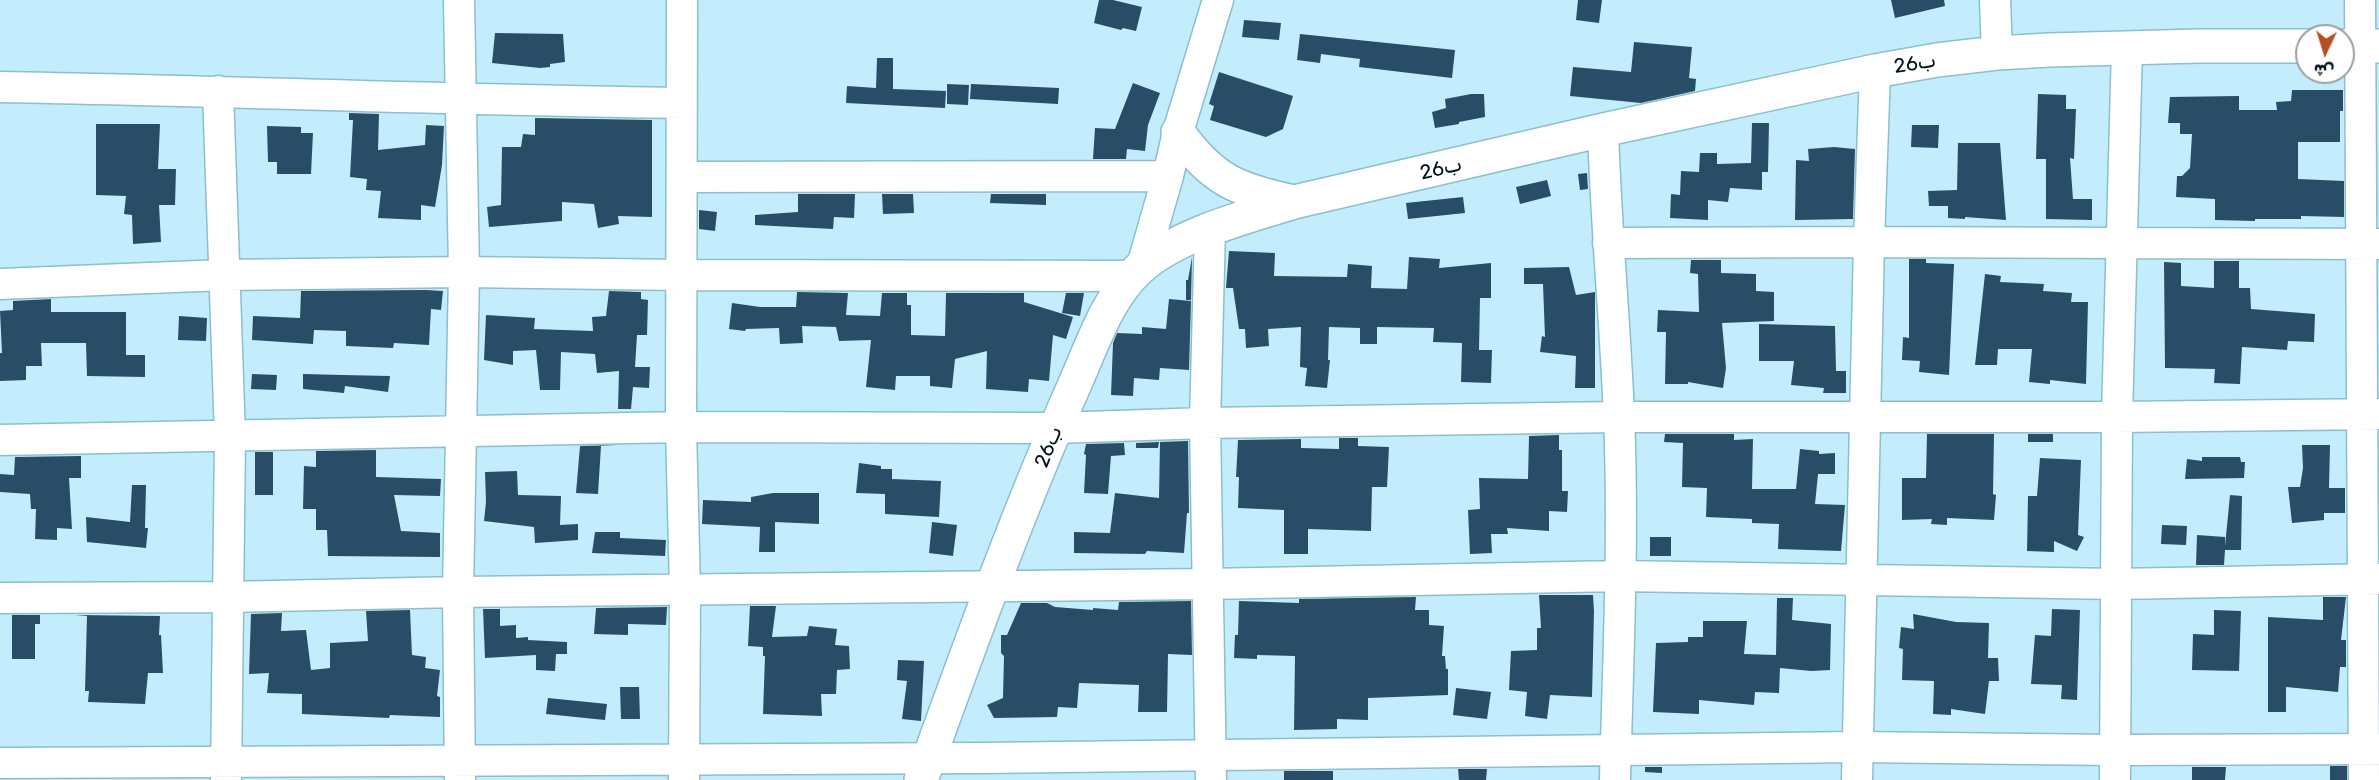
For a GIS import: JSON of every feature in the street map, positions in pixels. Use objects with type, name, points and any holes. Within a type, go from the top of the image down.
[{"type":"highway","name":"26ب","points":[[925,769],[1056,428],[1110,306],[1137,271],[1210,228],[1294,202],[1603,130],[1875,71],[1997,53],[2127,47],[2295,46]]},
{"type":"highway","points":[[1178,132],[1205,166],[1219,177],[1246,190],[1294,202]]},
{"type":"street","points":[[459,0],[464,272],[463,430],[458,592],[460,771]]},
{"type":"street","points":[[682,0],[681,427],[685,591],[684,770]]},
{"type":"street","points":[[0,284],[224,275],[464,272],[681,275],[1137,271],[1168,176],[1178,132],[1218,0]]},
{"type":"street","points":[[1995,0],[1997,53]]},
{"type":"street","points":[[2360,0],[2371,244],[2372,749],[2364,780]]},
{"type":"street","points":[[2115,780],[2117,417],[2127,47]]},
{"type":"street","points":[[1857,780],[1875,71]]},
{"type":"street","points":[[0,87],[218,91],[460,100],[681,103]]},
{"type":"street","points":[[218,91],[230,436],[226,771]]},
{"type":"street","points":[[1603,130],[1619,417],[1620,576],[1616,780]]},
{"type":"street","points":[[683,177],[1168,176]]},
{"type":"street","points":[[1210,228],[1205,423],[1211,767]]},
{"type":"street","points":[[1608,243],[2371,244]]},
{"type":"street","points":[[0,440],[681,427],[1056,428],[1205,423],[1619,417],[2117,417],[2371,414]]},
{"type":"street","points":[[0,598],[994,587],[1620,576],[2116,584],[2371,578]]},
{"type":"street","points":[[0,763],[226,771],[984,769],[1211,767],[1616,750],[1857,747],[2114,750],[2372,749]]},
{"type":"building","points":[[1099,0],[1113,0],[1142,7],[1136,31],[1123,28],[1121,30],[1094,23]]},
{"type":"building","points":[[1578,0],[1602,0],[1599,23],[1576,20]]},
{"type":"building","points":[[1891,0],[1944,0],[1945,6],[1895,18]]},
{"type":"building","points":[[1244,20],[1281,23],[1279,40],[1242,37]]},
{"type":"building","points":[[495,33],[563,34],[565,62],[540,68],[492,63]]},
{"type":"building","points":[[1300,34],[1455,50],[1452,78],[1359,67],[1360,59],[1321,54],[1320,63],[1297,60]]},
{"type":"building","points":[[1634,42],[1692,47],[1689,78],[1696,79],[1695,91],[1641,103],[1570,96],[1573,67],[1631,72]]},
{"type":"building","points":[[877,58],[893,58],[893,89],[946,91],[945,108],[846,103],[847,86],[876,88]]},
{"type":"building","points":[[1219,72],[1293,96],[1283,129],[1266,137],[1210,120],[1214,106],[1209,104]]},
{"type":"building","points":[[1133,83],[1160,93],[1148,125],[1145,151],[1127,149],[1126,159],[1093,159],[1095,128],[1115,129]]},
{"type":"building","points":[[947,84],[969,85],[968,105],[947,104]]},
{"type":"building","points":[[971,84],[1059,88],[1058,104],[970,99]]},
{"type":"building","points":[[2292,90],[2343,90],[2340,142],[2298,142],[2298,179],[2344,181],[2344,217],[2301,216],[2301,219],[2215,220],[2215,199],[2176,197],[2177,176],[2182,176],[2190,168],[2192,134],[2180,134],[2180,123],[2168,123],[2170,97],[2239,96],[2239,110],[2277,110],[2276,102],[2291,101]]},
{"type":"building","points":[[1484,94],[1485,117],[1435,128],[1432,112],[1446,108],[1445,99]]},
{"type":"building","points":[[2038,94],[2066,95],[2066,109],[2076,109],[2074,159],[2070,158],[2073,199],[2092,199],[2092,220],[2046,219],[2046,159],[2036,159]]},
{"type":"building","points":[[349,113],[379,114],[378,150],[425,145],[426,125],[444,126],[442,165],[435,207],[421,205],[421,220],[378,218],[381,191],[366,190],[367,179],[350,177],[353,120],[349,120]]},
{"type":"building","points":[[535,118],[652,120],[652,217],[618,216],[619,224],[598,228],[594,204],[562,202],[562,221],[489,227],[487,207],[501,205],[502,147],[521,147],[523,134],[535,135]]},
{"type":"building","points":[[1752,123],[1769,123],[1768,172],[1762,172],[1762,190],[1730,188],[1728,202],[1708,200],[1708,220],[1670,218],[1671,194],[1680,195],[1681,171],[1699,172],[1700,153],[1717,153],[1717,164],[1751,163]]},
{"type":"building","points":[[96,124],[160,124],[158,169],[176,169],[175,205],[159,205],[161,242],[133,244],[132,215],[124,214],[126,196],[96,195]]},
{"type":"building","points":[[1912,125],[1939,125],[1938,148],[1911,147]]},
{"type":"building","points":[[267,126],[301,127],[301,133],[313,133],[311,174],[277,174],[277,162],[268,162]]},
{"type":"building","points":[[1958,143],[2000,143],[2006,220],[1948,218],[1948,206],[1929,206],[1928,191],[1957,190]]},
{"type":"building","points":[[1834,147],[1855,149],[1853,219],[1795,220],[1796,160],[1809,161],[1808,149]]},
{"type":"building","points":[[1587,173],[1588,189],[1580,190],[1578,174]]},
{"type":"building","points":[[1547,180],[1551,196],[1520,204],[1516,187]]},
{"type":"building","points":[[798,194],[855,194],[854,218],[834,217],[833,229],[755,225],[755,215],[798,212]]},
{"type":"building","points":[[882,194],[913,194],[914,213],[883,214]]},
{"type":"building","points":[[991,194],[1046,194],[1046,205],[990,203]]},
{"type":"building","points":[[1463,197],[1465,213],[1408,219],[1406,203]]},
{"type":"building","points":[[699,210],[717,212],[715,231],[699,229]]},
{"type":"building","points":[[1229,251],[1275,253],[1274,276],[1347,277],[1348,264],[1372,266],[1371,288],[1407,289],[1409,257],[1440,259],[1439,268],[1491,263],[1491,298],[1480,298],[1479,350],[1492,350],[1491,383],[1461,382],[1462,343],[1433,342],[1434,328],[1377,327],[1377,344],[1360,344],[1360,328],[1329,327],[1328,360],[1330,360],[1327,388],[1305,386],[1307,368],[1300,367],[1301,327],[1268,329],[1269,346],[1246,348],[1245,329],[1239,329],[1233,288],[1226,288]]},
{"type":"building","points":[[1192,257],[1191,300],[1186,300],[1186,280],[1188,280]]},
{"type":"building","points":[[1909,259],[1926,259],[1926,263],[1954,264],[1949,375],[1919,372],[1920,361],[1902,360],[1903,337],[1909,338]]},
{"type":"building","points":[[1691,260],[1721,260],[1721,273],[1756,274],[1756,291],[1774,292],[1774,321],[1722,323],[1726,368],[1723,388],[1688,382],[1688,384],[1665,384],[1666,332],[1657,332],[1658,310],[1699,312],[1698,274],[1690,273]]},
{"type":"building","points":[[2214,261],[2239,261],[2239,288],[2250,288],[2251,309],[2315,314],[2314,342],[2288,341],[2287,350],[2242,347],[2240,384],[2214,383],[2215,369],[2165,368],[2164,262],[2181,263],[2181,286],[2214,288]]},
{"type":"building","points":[[1569,267],[1576,295],[1595,292],[1595,388],[1575,388],[1576,356],[1540,352],[1542,336],[1545,337],[1543,284],[1524,284],[1524,268]]},
{"type":"building","points":[[1985,274],[2001,276],[2000,282],[2044,284],[2043,291],[2072,293],[2071,302],[2088,302],[2086,384],[2050,380],[2050,384],[2029,382],[2032,349],[1998,349],[1997,365],[1975,365]]},
{"type":"building","points":[[301,291],[443,291],[441,310],[431,309],[429,345],[394,343],[393,348],[346,346],[346,331],[314,330],[313,344],[252,340],[253,316],[300,318]]},
{"type":"building","points":[[609,291],[641,292],[641,299],[648,300],[647,335],[637,335],[635,367],[650,367],[649,388],[633,387],[631,409],[618,409],[619,371],[597,373],[595,354],[561,352],[560,390],[540,390],[536,350],[513,351],[513,365],[484,360],[486,315],[535,318],[534,329],[593,331],[592,317],[606,316]]},
{"type":"building","points":[[797,292],[848,293],[846,315],[880,316],[882,293],[907,293],[907,305],[911,305],[911,335],[945,336],[946,293],[1024,293],[1024,302],[1073,317],[1066,339],[1053,335],[1049,381],[1029,379],[1028,392],[986,389],[987,351],[955,359],[952,388],[930,386],[930,376],[896,376],[895,390],[866,387],[871,340],[839,341],[836,327],[802,326],[803,343],[780,344],[779,328],[746,329],[745,331],[729,329],[732,303],[760,307],[796,307]]},
{"type":"building","points":[[1066,293],[1084,293],[1080,316],[1062,313]]},
{"type":"building","points":[[51,299],[51,312],[126,312],[126,355],[145,355],[145,377],[87,376],[86,343],[41,343],[42,366],[26,366],[26,380],[0,381],[0,353],[2,353],[0,311],[13,310],[13,301]]},
{"type":"building","points":[[1169,299],[1191,301],[1189,370],[1160,368],[1159,380],[1134,378],[1133,396],[1111,395],[1113,343],[1117,333],[1142,334],[1142,327],[1166,329]]},
{"type":"building","points":[[179,316],[207,318],[206,341],[178,340]]},
{"type":"building","points":[[1759,324],[1835,326],[1836,371],[1846,371],[1846,393],[1823,393],[1824,388],[1791,385],[1794,361],[1759,361]]},
{"type":"building","points":[[252,374],[277,375],[276,390],[251,389]]},
{"type":"building","points":[[303,374],[390,376],[388,392],[345,386],[344,393],[303,389]]},
{"type":"building","points":[[1665,434],[1734,434],[1734,440],[1753,439],[1752,489],[1796,489],[1800,449],[1819,451],[1819,454],[1835,453],[1835,474],[1818,474],[1815,504],[1845,505],[1841,551],[1778,549],[1779,524],[1752,523],[1752,519],[1706,517],[1707,488],[1682,487],[1683,443],[1664,442]]},
{"type":"building","points":[[1927,434],[1994,434],[1993,494],[1996,495],[1994,520],[1947,518],[1947,525],[1931,524],[1932,519],[1902,520],[1902,478],[1926,478]]},
{"type":"building","points":[[2028,434],[2053,434],[2053,442],[2028,442]]},
{"type":"building","points":[[1559,435],[1559,450],[1562,450],[1562,491],[1568,491],[1567,512],[1549,511],[1549,531],[1507,528],[1508,534],[1491,534],[1492,553],[1470,554],[1468,510],[1480,509],[1479,478],[1528,479],[1529,436]]},
{"type":"building","points":[[1339,438],[1358,438],[1358,446],[1389,447],[1387,487],[1372,487],[1371,531],[1308,529],[1308,554],[1284,554],[1284,510],[1238,508],[1239,477],[1236,477],[1238,440],[1301,439],[1301,448],[1339,449]]},
{"type":"building","points":[[1188,441],[1189,513],[1187,513],[1184,553],[1147,551],[1145,554],[1074,553],[1074,532],[1110,533],[1115,493],[1159,498],[1160,442]]},
{"type":"building","points":[[1159,442],[1158,448],[1136,448],[1136,443]]},
{"type":"building","points":[[1124,443],[1125,455],[1111,456],[1108,494],[1084,493],[1086,444]]},
{"type":"building","points":[[618,445],[601,446],[598,494],[576,493],[580,446]]},
{"type":"building","points":[[2302,445],[2330,445],[2329,488],[2345,488],[2345,513],[2324,513],[2324,520],[2292,523],[2288,487],[2300,487],[2303,468]]},
{"type":"building","points":[[376,450],[376,477],[441,479],[440,496],[394,495],[401,531],[440,533],[440,557],[328,556],[327,530],[316,530],[316,509],[303,509],[304,466],[316,467],[316,451]]},
{"type":"building","points":[[255,452],[273,452],[273,495],[255,495]]},
{"type":"building","points":[[81,456],[81,478],[69,478],[72,529],[57,528],[57,540],[35,539],[36,509],[31,509],[30,494],[0,492],[0,474],[14,475],[15,457]]},
{"type":"building","points":[[2202,457],[2240,457],[2241,462],[2245,462],[2244,478],[2185,479],[2187,459],[2202,461]]},
{"type":"building","points":[[2040,458],[2081,460],[2078,535],[2084,537],[2077,551],[2054,541],[2054,552],[2027,551],[2028,496],[2037,496]]},
{"type":"building","points":[[859,463],[881,466],[881,469],[892,469],[892,479],[941,481],[939,517],[885,514],[885,494],[856,493]]},
{"type":"building","points":[[517,471],[518,495],[561,496],[560,525],[578,524],[578,540],[535,543],[534,527],[484,521],[485,472]]},
{"type":"building","points":[[132,485],[146,485],[145,528],[148,528],[146,548],[87,542],[86,517],[130,522]]},
{"type":"building","points":[[773,493],[819,493],[819,524],[775,522],[775,552],[759,552],[760,527],[702,524],[703,500],[751,502],[751,497]]},
{"type":"building","points":[[2230,495],[2242,496],[2241,550],[2225,550],[2224,565],[2196,565],[2197,535],[2225,537],[2225,546]]},
{"type":"building","points":[[932,522],[957,525],[953,556],[929,553]]},
{"type":"building","points":[[2162,525],[2187,526],[2186,545],[2161,544]]},
{"type":"building","points":[[595,532],[620,532],[620,538],[666,540],[665,556],[592,553]]},
{"type":"building","points":[[1650,537],[1671,537],[1671,556],[1650,556]]},
{"type":"building","points":[[1539,595],[1593,595],[1592,697],[1550,695],[1547,719],[1525,716],[1527,692],[1509,690],[1511,651],[1537,650],[1537,628],[1541,628]]},
{"type":"building","points":[[1416,597],[1415,610],[1429,610],[1429,625],[1444,626],[1442,656],[1445,656],[1446,669],[1448,669],[1448,695],[1368,698],[1368,720],[1337,719],[1337,729],[1294,730],[1295,656],[1257,655],[1257,659],[1234,658],[1235,635],[1238,635],[1239,601],[1299,603],[1299,599]]},
{"type":"building","points":[[2323,597],[2346,597],[2341,640],[2346,640],[2346,667],[2340,667],[2338,692],[2286,687],[2286,712],[2268,712],[2268,617],[2323,620]]},
{"type":"building","points":[[1777,598],[1793,598],[1792,620],[1831,624],[1830,670],[1780,668],[1779,693],[1755,692],[1754,705],[1699,700],[1699,714],[1653,712],[1656,643],[1688,642],[1688,637],[1703,637],[1703,621],[1747,621],[1744,654],[1776,655]]},
{"type":"building","points":[[1191,601],[1192,655],[1168,654],[1167,712],[1138,712],[1139,685],[1079,683],[1077,708],[1058,707],[1057,717],[994,718],[987,705],[1003,698],[1004,656],[1001,653],[1001,635],[1007,635],[1021,603],[1047,603],[1055,607],[1118,610],[1119,602]]},
{"type":"building","points":[[750,606],[776,606],[772,637],[807,636],[809,626],[837,629],[835,645],[849,646],[850,669],[837,670],[836,694],[821,694],[822,716],[763,714],[765,656],[763,656],[763,647],[748,646]]},
{"type":"building","points":[[667,607],[666,625],[628,624],[628,635],[594,634],[596,608]]},
{"type":"building","points":[[483,609],[500,609],[500,626],[516,625],[516,638],[528,637],[528,640],[567,642],[567,654],[556,654],[555,671],[536,670],[536,655],[485,658]]},
{"type":"building","points":[[2052,609],[2080,610],[2077,700],[2061,699],[2062,685],[2031,684],[2035,635],[2051,636]]},
{"type":"building","points":[[410,610],[412,655],[426,657],[425,668],[440,670],[437,696],[440,697],[440,717],[390,715],[389,718],[302,714],[302,694],[267,693],[269,673],[249,674],[251,614],[282,613],[281,631],[306,630],[311,670],[330,668],[330,643],[368,641],[366,611]]},
{"type":"building","points":[[2214,610],[2241,611],[2239,671],[2192,670],[2193,634],[2214,635]]},
{"type":"building","points":[[1913,614],[1956,622],[1989,623],[1988,658],[1998,658],[1999,681],[1989,681],[1985,714],[1951,709],[1951,715],[1933,714],[1934,681],[1902,680],[1903,649],[1899,648],[1901,627],[1914,629]]},
{"type":"building","points":[[12,615],[40,615],[40,624],[35,624],[35,659],[12,659]]},
{"type":"building","points":[[75,615],[160,616],[159,635],[161,635],[163,673],[148,673],[145,704],[88,702],[89,691],[85,691],[87,616]]},
{"type":"building","points":[[898,660],[924,661],[921,721],[902,719],[907,681],[897,680]]},
{"type":"building","points":[[620,687],[639,687],[640,719],[621,719]]},
{"type":"building","points":[[1456,688],[1491,692],[1487,719],[1453,715]]},
{"type":"building","points":[[548,698],[607,704],[605,720],[546,714]]},
{"type":"building","points":[[2330,766],[2347,766],[2347,780],[2330,780]]},
{"type":"building","points":[[1645,767],[1662,767],[1662,773],[1645,772]]},
{"type":"building","points":[[2192,767],[2226,767],[2225,780],[2192,780]]},
{"type":"building","points":[[1458,769],[1487,769],[1486,780],[1459,780]]},
{"type":"building","points":[[1284,771],[1333,771],[1333,780],[1284,780]]}]
